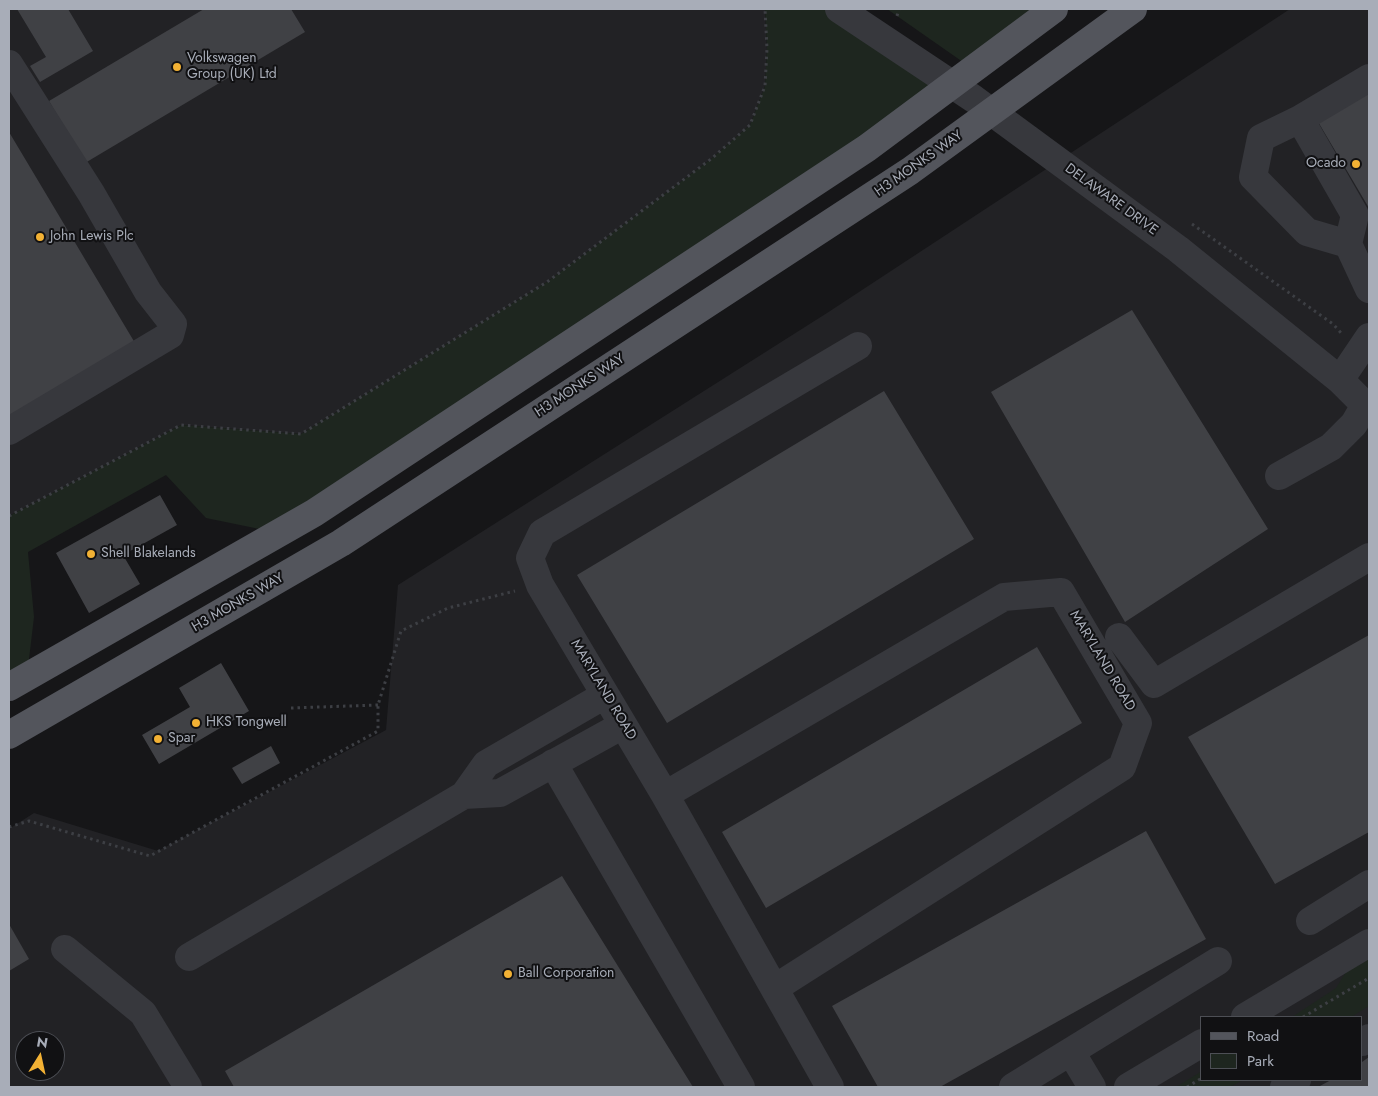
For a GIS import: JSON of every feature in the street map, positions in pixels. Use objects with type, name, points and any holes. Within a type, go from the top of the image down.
[{"type":"main road","name":"H3 MONKS WAY","points":[[9,735],[341,542],[910,171],[1074,54],[1133,9]]},
{"type":"main road","points":[[9,687],[314,513],[868,148],[1045,15]]},
{"type":"street","name":"DELAWARE DRIVE","points":[[839,9],[974,99],[1170,243],[1340,380],[1367,407]]},
{"type":"street","points":[[9,64],[92,193],[148,292],[173,324],[170,334],[165,338],[9,431]]},
{"type":"street","points":[[1348,244],[1307,232],[1253,177],[1261,138],[1300,119],[1369,78]]},
{"type":"street","points":[[1300,119],[1354,215],[1348,244],[1369,289]]},
{"type":"street","points":[[1340,380],[1369,337]]},
{"type":"street","name":"MARYLAND ROAD","points":[[830,1087],[665,795],[540,585],[530,558],[542,533],[858,346]]},
{"type":"street","points":[[1279,476],[1331,447],[1354,424],[1367,407]]},
{"type":"street","points":[[1119,637],[1154,684],[1369,557]]},
{"type":"street","name":"MARYLAND ROAD","points":[[665,795],[1004,597],[1061,592],[1138,723],[1122,767],[775,988]]},
{"type":"street","points":[[189,957],[464,795],[486,764],[605,695]]},
{"type":"street","points":[[464,795],[500,793],[623,724]]},
{"type":"street","points":[[553,763],[741,1087]]},
{"type":"street","points":[[1310,921],[1369,884]]},
{"type":"street","points":[[1247,1016],[1369,943]]},
{"type":"street","points":[[65,949],[143,1013],[188,1087]]},
{"type":"street","points":[[1013,1087],[1218,961]]},
{"type":"street","points":[[1128,1087],[1200,1044]]},
{"type":"street","points":[[1071,1052],[1092,1087]]},
{"type":"street","points":[[1284,1087],[1295,1081]]},
{"type":"path","points":[[9,516],[181,425],[301,434],[547,282],[711,159],[750,125],[765,86],[767,49],[765,9]]},
{"type":"path","points":[[897,16],[899,9]]},
{"type":"path","points":[[9,827],[29,821],[150,856],[378,731],[378,705],[401,631],[448,608],[540,585]]},
{"type":"path","points":[[291,708],[378,705]]},
{"type":"path","points":[[1306,1016],[1369,978]]},
{"type":"path","points":[[1187,1087],[1200,1079]]},
{"type":"shaded area","points":[[9,9],[765,9],[767,49],[765,86],[750,125],[711,159],[547,282],[301,434],[181,425],[9,516]]},
{"type":"shaded area","points":[[1290,9],[1369,9],[1369,1087],[9,1087],[9,829],[34,813],[158,851],[386,730],[398,585],[827,313]]},
{"type":"green space","points":[[765,9],[839,9],[953,85],[279,533],[206,518],[166,475],[28,552],[34,617],[27,676],[9,687],[9,516],[181,425],[301,434],[547,282],[711,159],[750,125],[765,86],[767,49]]},
{"type":"green space","points":[[887,9],[1054,9],[970,67]]},
{"type":"green space","points":[[1369,959],[1369,1006],[1353,1016],[1294,1016],[1336,988],[1346,972]]},
{"type":"green space","points":[[1200,1072],[1200,1081],[1241,1081],[1230,1087],[1176,1087]]},
{"type":"building","points":[[17,9],[68,9],[93,51],[40,82],[30,66],[46,57]]},
{"type":"building","name":"Volkswagen Group (UK) Ltd","points":[[204,9],[291,9],[305,32],[85,163],[49,101]]},
{"type":"building","name":"Ocado","points":[[1369,90],[1369,208],[1317,120]]},
{"type":"building","name":"John Lewis Plc","points":[[9,132],[135,343],[9,419]]},
{"type":"building","points":[[1132,310],[1268,529],[1125,622],[991,392]]},
{"type":"building","points":[[884,391],[974,539],[667,723],[577,575]]},
{"type":"building","name":"Shell Blakelands","points":[[160,495],[177,525],[123,555],[140,584],[89,613],[56,553]]},
{"type":"building","points":[[1369,635],[1369,832],[1275,884],[1188,737]]},
{"type":"building","points":[[1037,647],[1082,723],[766,908],[722,832]]},
{"type":"building","name":"HKS Tongwell","points":[[221,663],[249,711],[159,764],[142,735],[190,707],[179,688]]},
{"type":"building","points":[[271,746],[280,763],[242,784],[232,768]]},
{"type":"building","points":[[1146,831],[1206,939],[940,1087],[878,1087],[832,1006]]},
{"type":"building","name":"Ball Corporation","points":[[562,876],[693,1087],[234,1087],[225,1071]]},
{"type":"building","points":[[9,924],[29,959],[9,971]]},
{"type":"building","points":[[1369,1057],[1369,1087],[1318,1087],[1329,1081],[1363,1081],[1363,1061]]},
{"type":"place","name":"Volkswagen Group (UK) Ltd","points":[[177,67]]},
{"type":"place","name":"Ocado","points":[[1356,164]]},
{"type":"place","name":"John Lewis Plc","points":[[40,237]]},
{"type":"place","name":"Shell Blakelands","points":[[91,554]]},
{"type":"place","name":"HKS Tongwell","points":[[196,723]]},
{"type":"place","name":"Spar","points":[[158,739]]},
{"type":"place","name":"Ball Corporation","points":[[508,974]]}]
